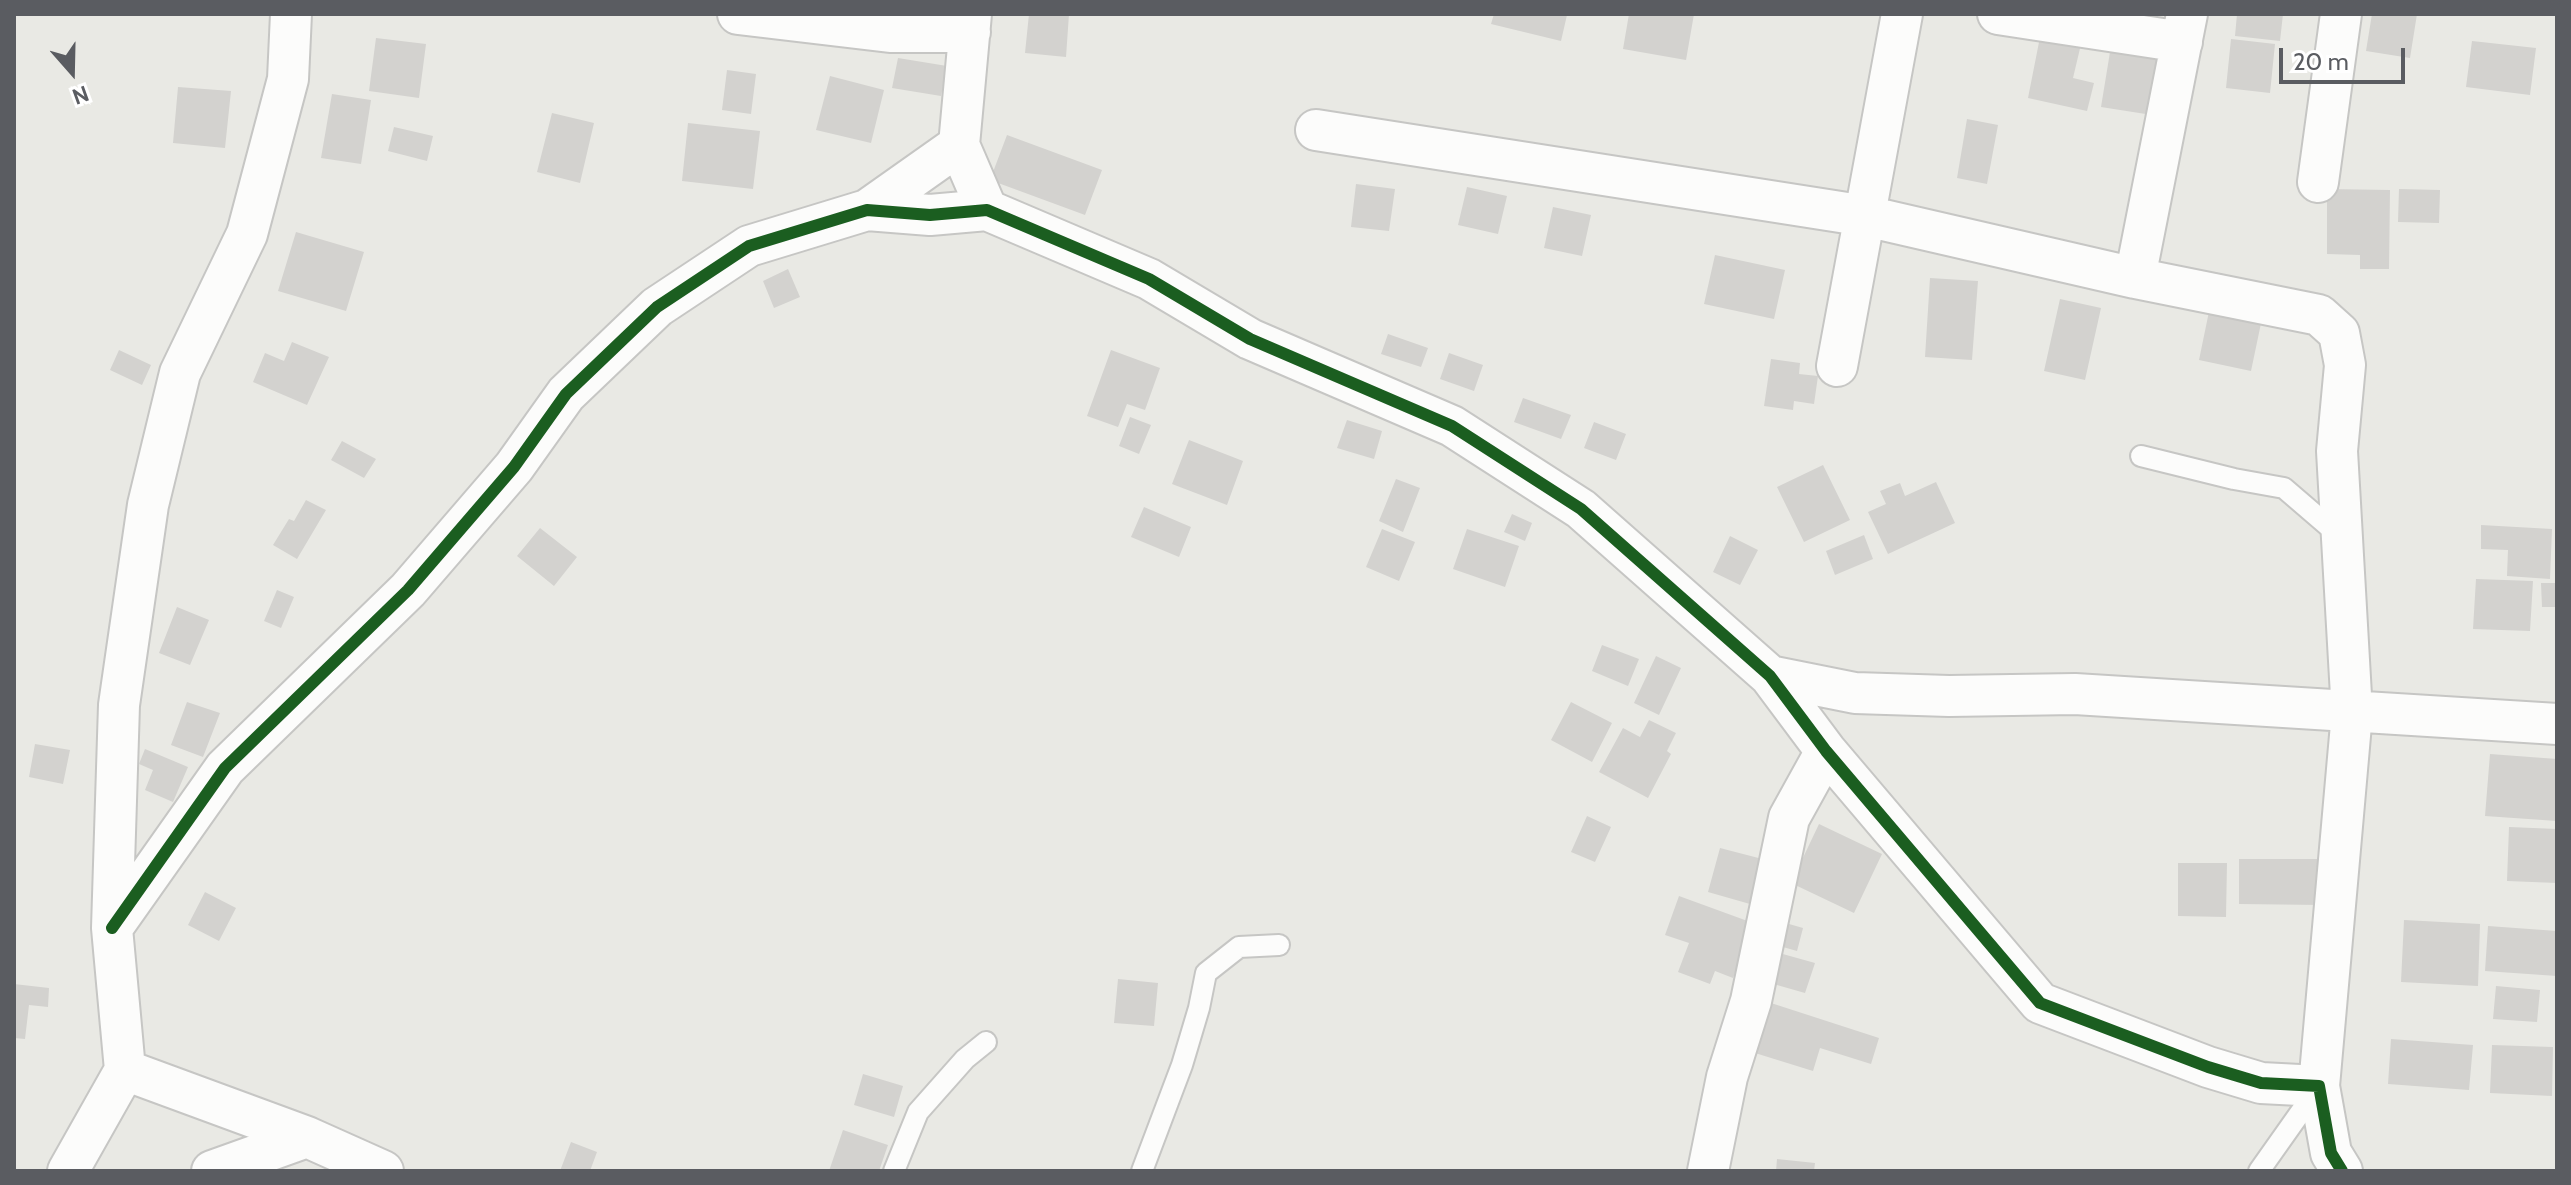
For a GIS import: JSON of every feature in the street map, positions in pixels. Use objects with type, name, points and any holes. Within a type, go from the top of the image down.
[{"type":"street","points":[[68,1171],[125,1070],[112,928],[119,705],[148,505],[180,373],[247,234],[288,79],[291,14]]},
{"type":"street","points":[[738,14],[890,32],[970,23],[959,145],[987,210]]},
{"type":"street","points":[[1837,366],[1902,14]]},
{"type":"street","points":[[1998,14],[2184,28],[2135,278]]},
{"type":"street","points":[[2318,182],[2341,14]]},
{"type":"street","points":[[1316,130],[1866,216],[2135,278],[2319,315],[2339,333],[2345,365],[2337,451],[2352,713],[2319,1086],[2331,1153],[2342,1171]]},
{"type":"street","points":[[112,928],[225,768],[408,590],[514,467],[566,394],[657,307],[749,246],[867,210],[959,145]]},
{"type":"street","points":[[867,210],[930,215],[987,210],[1149,279],[1250,339],[1452,426],[1581,509],[1770,676],[1826,751],[2040,1003],[2208,1067],[2261,1083],[2319,1086]]},
{"type":"street","points":[[1770,676],[1855,693],[1949,696],[2075,694],[2557,724]]},
{"type":"street","points":[[1708,1171],[1727,1077],[1751,1001],[1789,818],[1826,751]]},
{"type":"street","points":[[125,1070],[307,1137],[383,1171]]},
{"type":"street","points":[[212,1171],[307,1137]]},
{"type":"lane","points":[[2141,456],[2284,488],[2344,540]]},
{"type":"lane","points":[[1142,1171],[1182,1065],[1206,973],[1239,947],[1279,945]]},
{"type":"lane","points":[[894,1171],[918,1112],[965,1059],[986,1042]]},
{"type":"lane","points":[[2259,1171],[2319,1086]]},
{"type":"building","points":[[1029,14],[1069,14],[1066,57],[1025,53]]},
{"type":"building","points":[[1494,14],[1567,15],[1561,41],[1491,24]]},
{"type":"building","points":[[1629,14],[1694,14],[1686,60],[1623,49]]},
{"type":"building","points":[[2237,14],[2283,14],[2280,41],[2235,36]]},
{"type":"building","points":[[2372,14],[2417,14],[2410,58],[2366,51]]},
{"type":"building","points":[[2041,32],[2082,40],[2073,78],[2094,83],[2087,111],[2028,98]]},
{"type":"building","points":[[376,38],[426,44],[419,98],[369,91]]},
{"type":"building","points":[[2231,39],[2275,44],[2270,93],[2226,88]]},
{"type":"building","points":[[2472,41],[2536,48],[2530,95],[2466,87]]},
{"type":"building","points":[[2111,46],[2163,54],[2152,115],[2101,107]]},
{"type":"building","points":[[898,58],[947,66],[941,96],[892,88]]},
{"type":"building","points":[[727,70],[756,74],[751,114],[722,110]]},
{"type":"building","points":[[830,76],[884,90],[871,143],[816,130]]},
{"type":"building","points":[[178,87],[231,91],[225,148],[173,143]]},
{"type":"building","points":[[332,94],[371,100],[361,164],[321,158]]},
{"type":"building","points":[[552,113],[594,123],[580,183],[537,172]]},
{"type":"building","points":[[1967,119],[1998,125],[1987,184],[1957,178]]},
{"type":"building","points":[[688,123],[760,131],[753,189],[682,181]]},
{"type":"building","points":[[394,127],[433,136],[427,161],[388,151]]},
{"type":"building","points":[[1007,135],[1102,170],[1085,215],[990,180]]},
{"type":"building","points":[[1356,184],[1395,189],[1389,231],[1351,227]]},
{"type":"building","points":[[1467,187],[1507,196],[1498,234],[1458,225]]},
{"type":"building","points":[[2327,189],[2390,190],[2389,269],[2360,269],[2360,255],[2327,254]]},
{"type":"building","points":[[2399,189],[2440,190],[2439,223],[2398,222]]},
{"type":"building","points":[[1553,207],[1591,215],[1582,256],[1544,248]]},
{"type":"building","points":[[296,232],[364,252],[346,311],[278,291]]},
{"type":"building","points":[[1715,255],[1785,270],[1774,319],[1704,304]]},
{"type":"building","points":[[788,269],[800,297],[774,308],[763,281]]},
{"type":"building","points":[[1930,278],[1978,281],[1972,360],[1925,357]]},
{"type":"building","points":[[2212,297],[2264,309],[2251,371],[2199,360]]},
{"type":"building","points":[[2060,299],[2101,308],[2085,380],[2044,371]]},
{"type":"building","points":[[1388,334],[1428,348],[1421,367],[1381,354]]},
{"type":"building","points":[[292,342],[329,357],[307,405],[253,382],[265,353],[284,361]]},
{"type":"building","points":[[119,350],[151,365],[142,385],[110,370]]},
{"type":"building","points":[[1111,350],[1160,368],[1145,410],[1127,404],[1118,427],[1087,416]]},
{"type":"building","points":[[1449,353],[1483,365],[1474,391],[1440,379]]},
{"type":"building","points":[[1771,359],[1800,363],[1799,374],[1818,376],[1814,404],[1794,401],[1793,410],[1764,406]]},
{"type":"building","points":[[1523,398],[1571,415],[1561,439],[1514,422]]},
{"type":"building","points":[[1130,417],[1151,425],[1139,454],[1119,446]]},
{"type":"building","points":[[1347,420],[1382,431],[1374,459],[1337,448]]},
{"type":"building","points":[[1594,422],[1626,434],[1616,460],[1584,448]]},
{"type":"building","points":[[1189,440],[1243,461],[1227,505],[1172,484]]},
{"type":"building","points":[[342,441],[376,459],[364,478],[331,460]]},
{"type":"building","points":[[1823,465],[1850,520],[1804,542],[1777,487]]},
{"type":"building","points":[[1396,479],[1420,488],[1403,532],[1379,521]]},
{"type":"building","points":[[1936,482],[1955,523],[1888,554],[1868,512],[1886,504],[1880,491],[1900,483],[1905,496]]},
{"type":"building","points":[[306,500],[326,510],[297,559],[273,545],[289,519],[294,521]]},
{"type":"building","points":[[1144,507],[1191,527],[1179,557],[1131,537]]},
{"type":"building","points":[[1512,514],[1532,523],[1525,541],[1504,532]]},
{"type":"building","points":[[2481,525],[2552,529],[2550,579],[2507,576],[2508,550],[2481,549]]},
{"type":"building","points":[[540,528],[577,557],[554,586],[517,556]]},
{"type":"building","points":[[1382,529],[1415,542],[1399,581],[1366,567]]},
{"type":"building","points":[[1467,529],[1519,546],[1505,587],[1453,569]]},
{"type":"building","points":[[1864,535],[1873,559],[1835,575],[1826,551]]},
{"type":"building","points":[[1730,536],[1758,550],[1740,585],[1713,572]]},
{"type":"building","points":[[2476,579],[2533,581],[2530,631],[2473,629]]},
{"type":"building","points":[[2541,583],[2557,583],[2557,607],[2542,607]]},
{"type":"building","points":[[277,590],[294,597],[281,628],[264,621]]},
{"type":"building","points":[[177,607],[209,620],[190,665],[159,653]]},
{"type":"building","points":[[1602,645],[1639,659],[1628,686],[1592,671]]},
{"type":"building","points":[[1656,656],[1681,668],[1659,715],[1634,703]]},
{"type":"building","points":[[187,702],[220,713],[203,757],[171,745]]},
{"type":"building","points":[[1571,702],[1612,723],[1592,762],[1551,740]]},
{"type":"building","points":[[1649,720],[1676,733],[1667,751],[1671,754],[1648,798],[1599,772],[1623,728],[1640,737]]},
{"type":"building","points":[[35,744],[70,750],[63,784],[29,777]]},
{"type":"building","points":[[145,749],[188,767],[173,802],[145,790],[153,770],[139,764]]},
{"type":"building","points":[[2490,754],[2557,759],[2557,821],[2485,816]]},
{"type":"building","points":[[1587,816],[1611,827],[1595,862],[1571,852]]},
{"type":"building","points":[[1819,824],[1882,854],[1854,913],[1791,883]]},
{"type":"building","points":[[2509,827],[2557,829],[2557,883],[2507,881]]},
{"type":"building","points":[[1720,848],[1770,861],[1757,906],[1708,892]]},
{"type":"building","points":[[2239,859],[2322,859],[2321,905],[2239,904]]},
{"type":"building","points":[[2178,863],[2227,863],[2226,917],[2178,916]]},
{"type":"building","points":[[205,892],[236,908],[219,941],[188,925]]},
{"type":"building","points":[[1679,896],[1753,923],[1733,978],[1715,971],[1710,984],[1678,972],[1689,943],[1665,935]]},
{"type":"building","points":[[2404,920],[2480,924],[2478,986],[2401,982]]},
{"type":"building","points":[[1782,922],[1803,928],[1797,951],[1776,945]]},
{"type":"building","points":[[2488,926],[2557,931],[2557,976],[2485,971]]},
{"type":"building","points":[[1772,951],[1815,963],[1805,993],[1763,981]]},
{"type":"building","points":[[1118,979],[1158,983],[1154,1026],[1114,1023]]},
{"type":"building","points":[[14,984],[49,988],[48,1007],[29,1005],[25,1039],[14,1038]]},
{"type":"building","points":[[2496,986],[2540,990],[2537,1022],[2493,1019]]},
{"type":"building","points":[[1771,1003],[1879,1038],[1871,1064],[1820,1048],[1813,1071],[1755,1053]]},
{"type":"building","points":[[2391,1039],[2473,1045],[2469,1090],[2388,1084]]},
{"type":"building","points":[[2492,1045],[2553,1047],[2552,1096],[2490,1093]]},
{"type":"building","points":[[863,1074],[903,1086],[894,1117],[854,1105]]},
{"type":"building","points":[[843,1130],[888,1145],[879,1171],[829,1171]]},
{"type":"building","points":[[571,1142],[597,1152],[590,1171],[560,1171]]},
{"type":"building","points":[[1777,1159],[1815,1163],[1814,1171],[1776,1171]]},
{"type":"cycle path","points":[[112,928],[225,768],[408,590],[514,467],[566,394],[657,307],[749,246],[867,210],[930,215],[987,210],[1149,279],[1250,339],[1452,426],[1581,509],[1770,676],[1826,751],[2040,1003],[2208,1067],[2261,1083],[2319,1086],[2331,1153],[2342,1171]]}]
